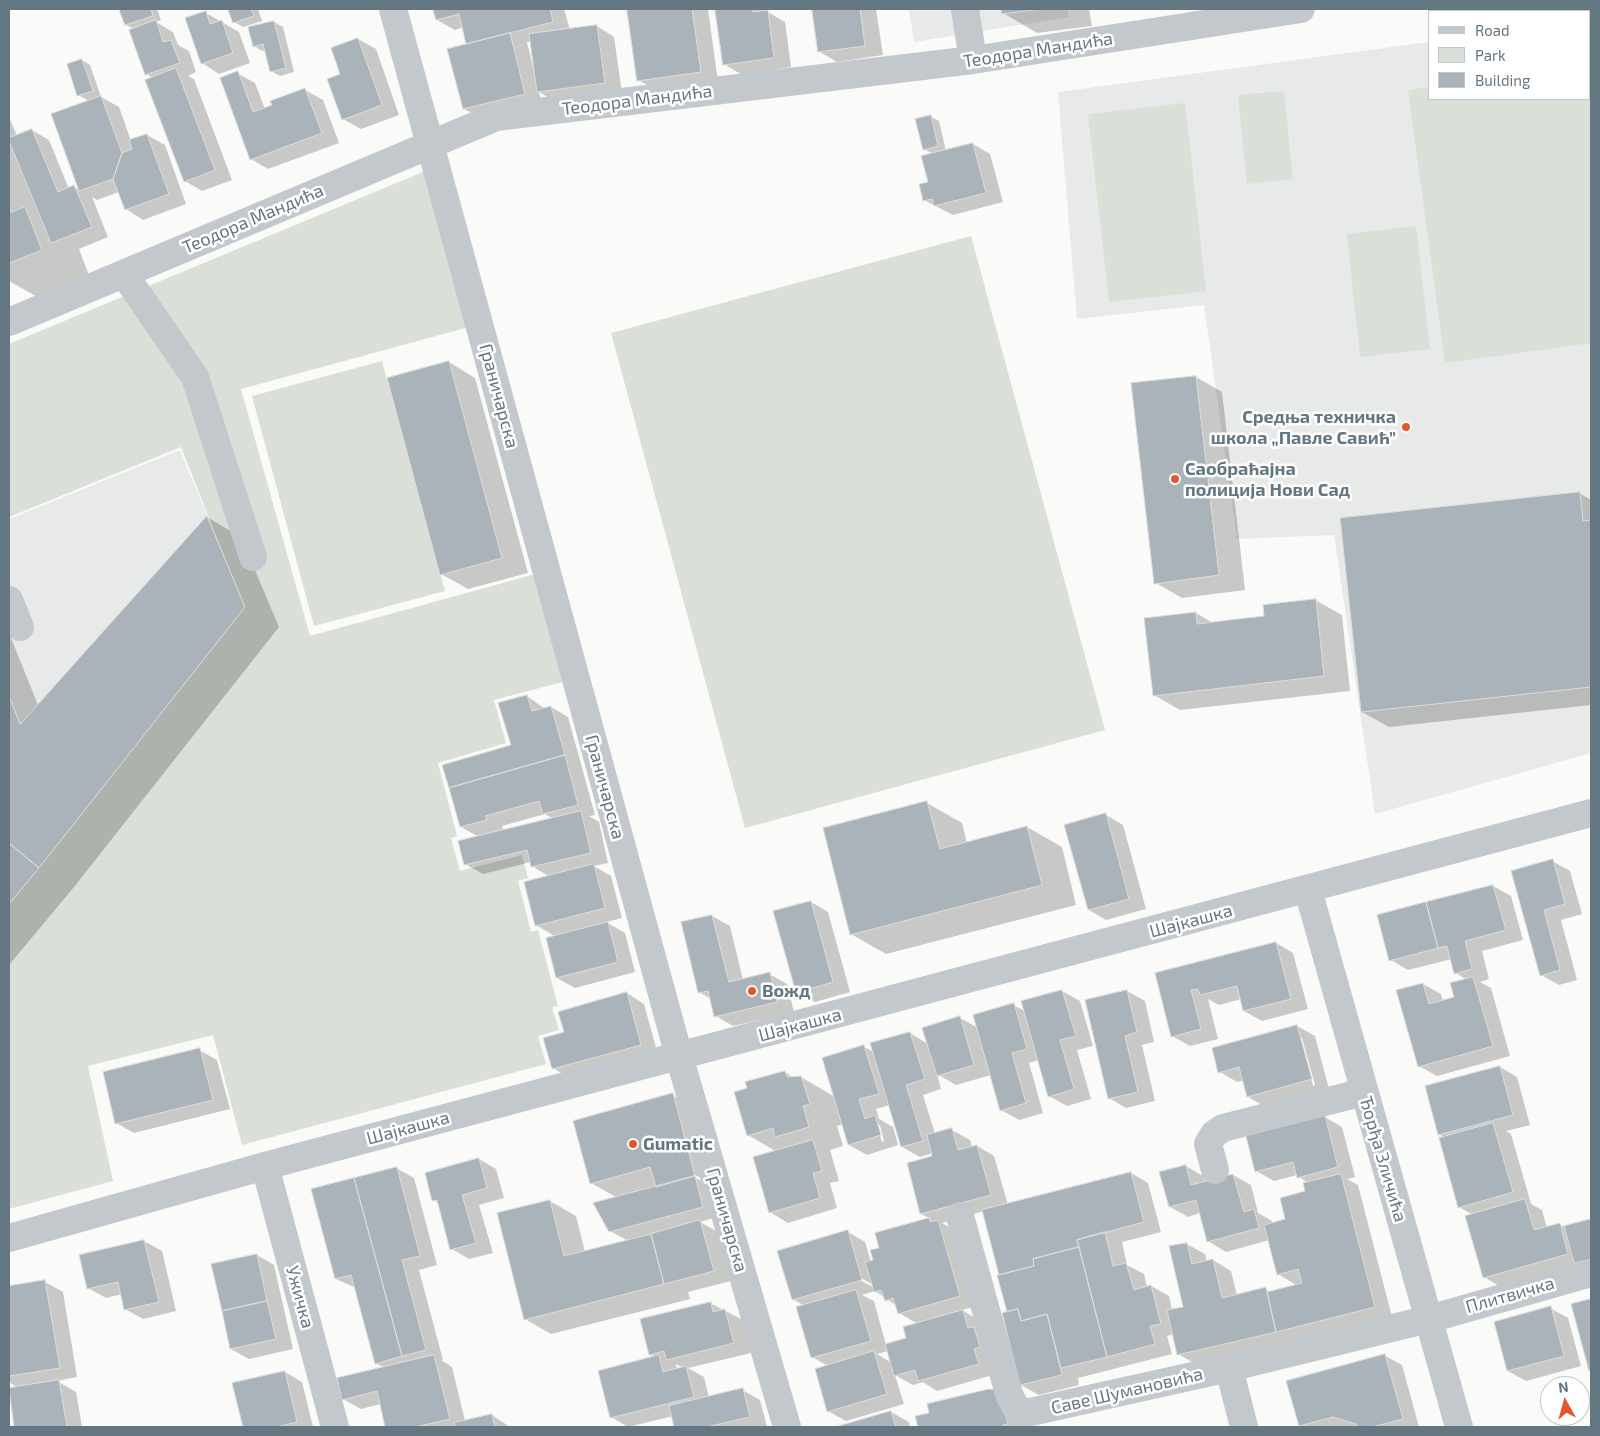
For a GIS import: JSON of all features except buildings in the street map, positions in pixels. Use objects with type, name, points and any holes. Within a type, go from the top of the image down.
[{"type":"street","name":"Граничарска","points":[[393,9],[679,1056],[787,1427]]},
{"type":"street","points":[[965,9],[973,60]]},
{"type":"street","name":"Теодора Мандића","points":[[9,322],[496,117],[973,60],[1301,9]]},
{"type":"street","points":[[124,274],[195,377],[253,558]]},
{"type":"street","points":[[9,600],[20,627]]},
{"type":"street","name":"Шајкашка","points":[[9,1238],[265,1166],[1591,814]]},
{"type":"street","name":"Ђорђа Зличића","points":[[1308,890],[1459,1427]]},
{"type":"street","points":[[1215,1170],[1208,1144],[1214,1134],[1223,1128],[1364,1092]]},
{"type":"street","name":"Ужичка","points":[[265,1166],[335,1427]]},
{"type":"street","name":"Саве Шумановића","points":[[960,1216],[1009,1394],[1016,1408],[1026,1413],[1056,1408],[1229,1368],[1428,1319]]},
{"type":"street","name":"Плитвичка","points":[[1428,1319],[1524,1290],[1591,1273]]},
{"type":"street","points":[[1229,1368],[1244,1427]]},
{"type":"shaded area","points":[[909,9],[1067,9],[1069,17],[914,42]]},
{"type":"shaded area","name":"Средња техничка школа „Павле Савић”","points":[[1590,20],[1591,753],[1375,814],[1334,535],[1237,539],[1204,305],[1077,319],[1058,92],[1428,42],[1428,100],[1590,100]]},
{"type":"shaded area","points":[[180,450],[245,607],[9,904],[9,519]]},
{"type":"green space","points":[[1591,65],[1591,343],[1445,363],[1408,90],[1428,87],[1428,100],[1590,100]]},
{"type":"green space","points":[[1284,91],[1293,179],[1247,184],[1238,95]]},
{"type":"green space","points":[[1185,103],[1206,291],[1109,302],[1088,114]]},
{"type":"green space","points":[[430,169],[473,326],[241,389],[310,636],[539,573],[570,680],[494,700],[506,743],[438,763],[457,836],[451,838],[460,871],[522,855],[528,878],[518,881],[531,932],[538,930],[558,1006],[552,1007],[559,1030],[538,1036],[546,1064],[242,1145],[213,1035],[88,1066],[113,1181],[9,1209],[9,905],[244,607],[181,447],[9,517],[9,344]]},
{"type":"green space","points":[[1416,226],[1430,349],[1360,357],[1347,234]]},
{"type":"green space","points":[[971,236],[1105,730],[745,828],[611,333]]},
{"type":"green space","points":[[382,361],[445,591],[314,626],[252,396]]},
{"type":"place","name":"Средња техничка школа „Павле Савић”","points":[[1406,427]]},
{"type":"place","name":"Саобраћајна полиција Нови Сад","points":[[1175,479]]},
{"type":"place","name":"Вожд","points":[[752,991]]},
{"type":"place","name":"Gumatic","points":[[633,1144]]}]
